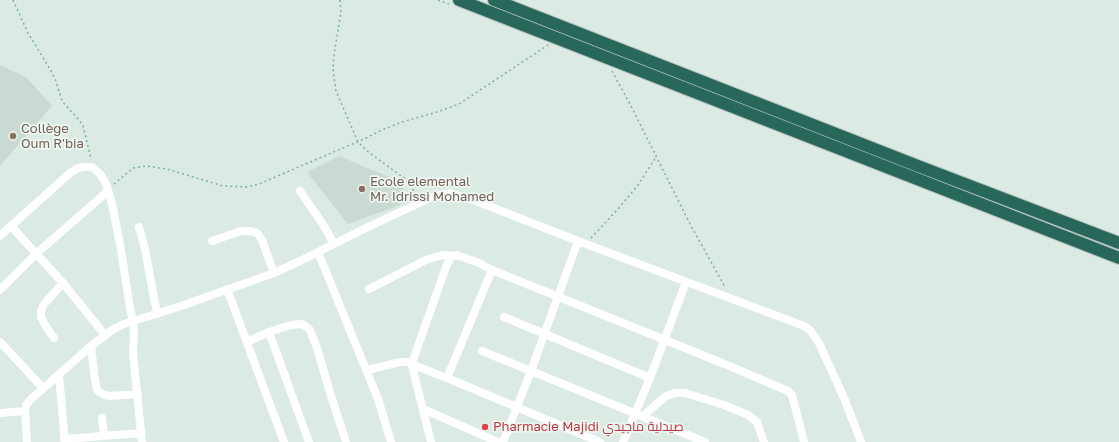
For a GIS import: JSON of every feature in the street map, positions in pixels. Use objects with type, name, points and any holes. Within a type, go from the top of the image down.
[{"type":"highway","points":[[459,0],[1119,258]]},
{"type":"highway","points":[[494,0],[1119,243]]},
{"type":"street","points":[[0,236],[70,173],[78,168],[92,167],[101,175],[108,191],[120,244],[133,321],[133,353],[142,442]]},
{"type":"street","points":[[0,290],[37,253],[108,191]]},
{"type":"street","points":[[300,191],[324,226],[334,244]]},
{"type":"street","points":[[27,442],[26,405],[91,346],[117,327],[274,273],[419,203],[437,195],[450,193],[797,323],[810,330],[819,342],[844,398],[861,442]]},
{"type":"street","points":[[11,226],[63,283],[105,335]]},
{"type":"street","points":[[139,227],[145,249],[157,314]]},
{"type":"street","points":[[212,241],[245,230],[257,233],[262,240],[274,273]]},
{"type":"street","points":[[503,442],[531,371],[557,297],[582,242]]},
{"type":"street","points":[[318,252],[368,370],[391,442]]},
{"type":"street","points":[[369,289],[426,260],[442,254],[456,255],[477,262],[492,270],[557,297],[578,304],[788,391],[792,395],[804,442]]},
{"type":"street","points":[[431,442],[412,364],[446,267],[451,257],[454,256]]},
{"type":"street","points":[[446,378],[492,270]]},
{"type":"street","points":[[623,442],[639,415],[650,378],[686,282]]},
{"type":"street","points":[[54,338],[41,317],[41,311],[44,304],[63,283]]},
{"type":"street","points":[[227,289],[284,442]]},
{"type":"street","points":[[504,317],[650,378]]},
{"type":"street","points":[[247,342],[269,332],[296,324],[304,325],[310,330],[346,442]]},
{"type":"street","points":[[269,332],[309,442]]},
{"type":"street","points":[[0,342],[43,388]]},
{"type":"street","points":[[91,346],[97,390],[102,394],[109,396],[138,394]]},
{"type":"street","points":[[482,351],[705,442]]},
{"type":"street","points":[[368,370],[400,362],[409,362],[600,442]]},
{"type":"street","points":[[59,375],[64,441],[104,435],[141,433]]},
{"type":"street","points":[[639,415],[666,396],[675,392],[685,393],[724,405],[748,415],[757,422],[764,442]]},
{"type":"street","points":[[423,409],[498,442]]},
{"type":"street","points":[[1,412],[25,411]]},
{"type":"street","points":[[102,418],[104,435]]},
{"type":"path","points":[[13,0],[26,28],[50,68],[62,100],[83,126],[92,167]]},
{"type":"path","points":[[340,0],[341,12],[334,55],[334,78],[336,91],[358,142],[367,151],[404,178],[414,191],[419,203]]},
{"type":"path","points":[[108,191],[113,184],[133,168],[147,166],[167,169],[223,186],[247,187],[259,184],[402,122],[459,104],[551,43]]},
{"type":"path","points":[[612,71],[691,226],[732,299]]},
{"type":"path","points":[[582,242],[618,209],[638,185],[656,157]]},
{"type":"shaded area","name":"Collège Oum R'bia","points":[[0,65],[26,77],[52,106],[0,166]]},
{"type":"shaded area","name":"Ecole elemental Mr. Idrissi Mohamed","points":[[339,156],[399,181],[407,196],[400,205],[348,224],[307,172]]},
{"type":"place","name":"Collège Oum R'bia","points":[[13,136]]},
{"type":"place","name":"Ecole elemental Mr. Idrissi Mohamed","points":[[362,189]]},
{"type":"place","name":"Pharmacie Majidi صيدلية ماجيدي","points":[[485,427]]}]
